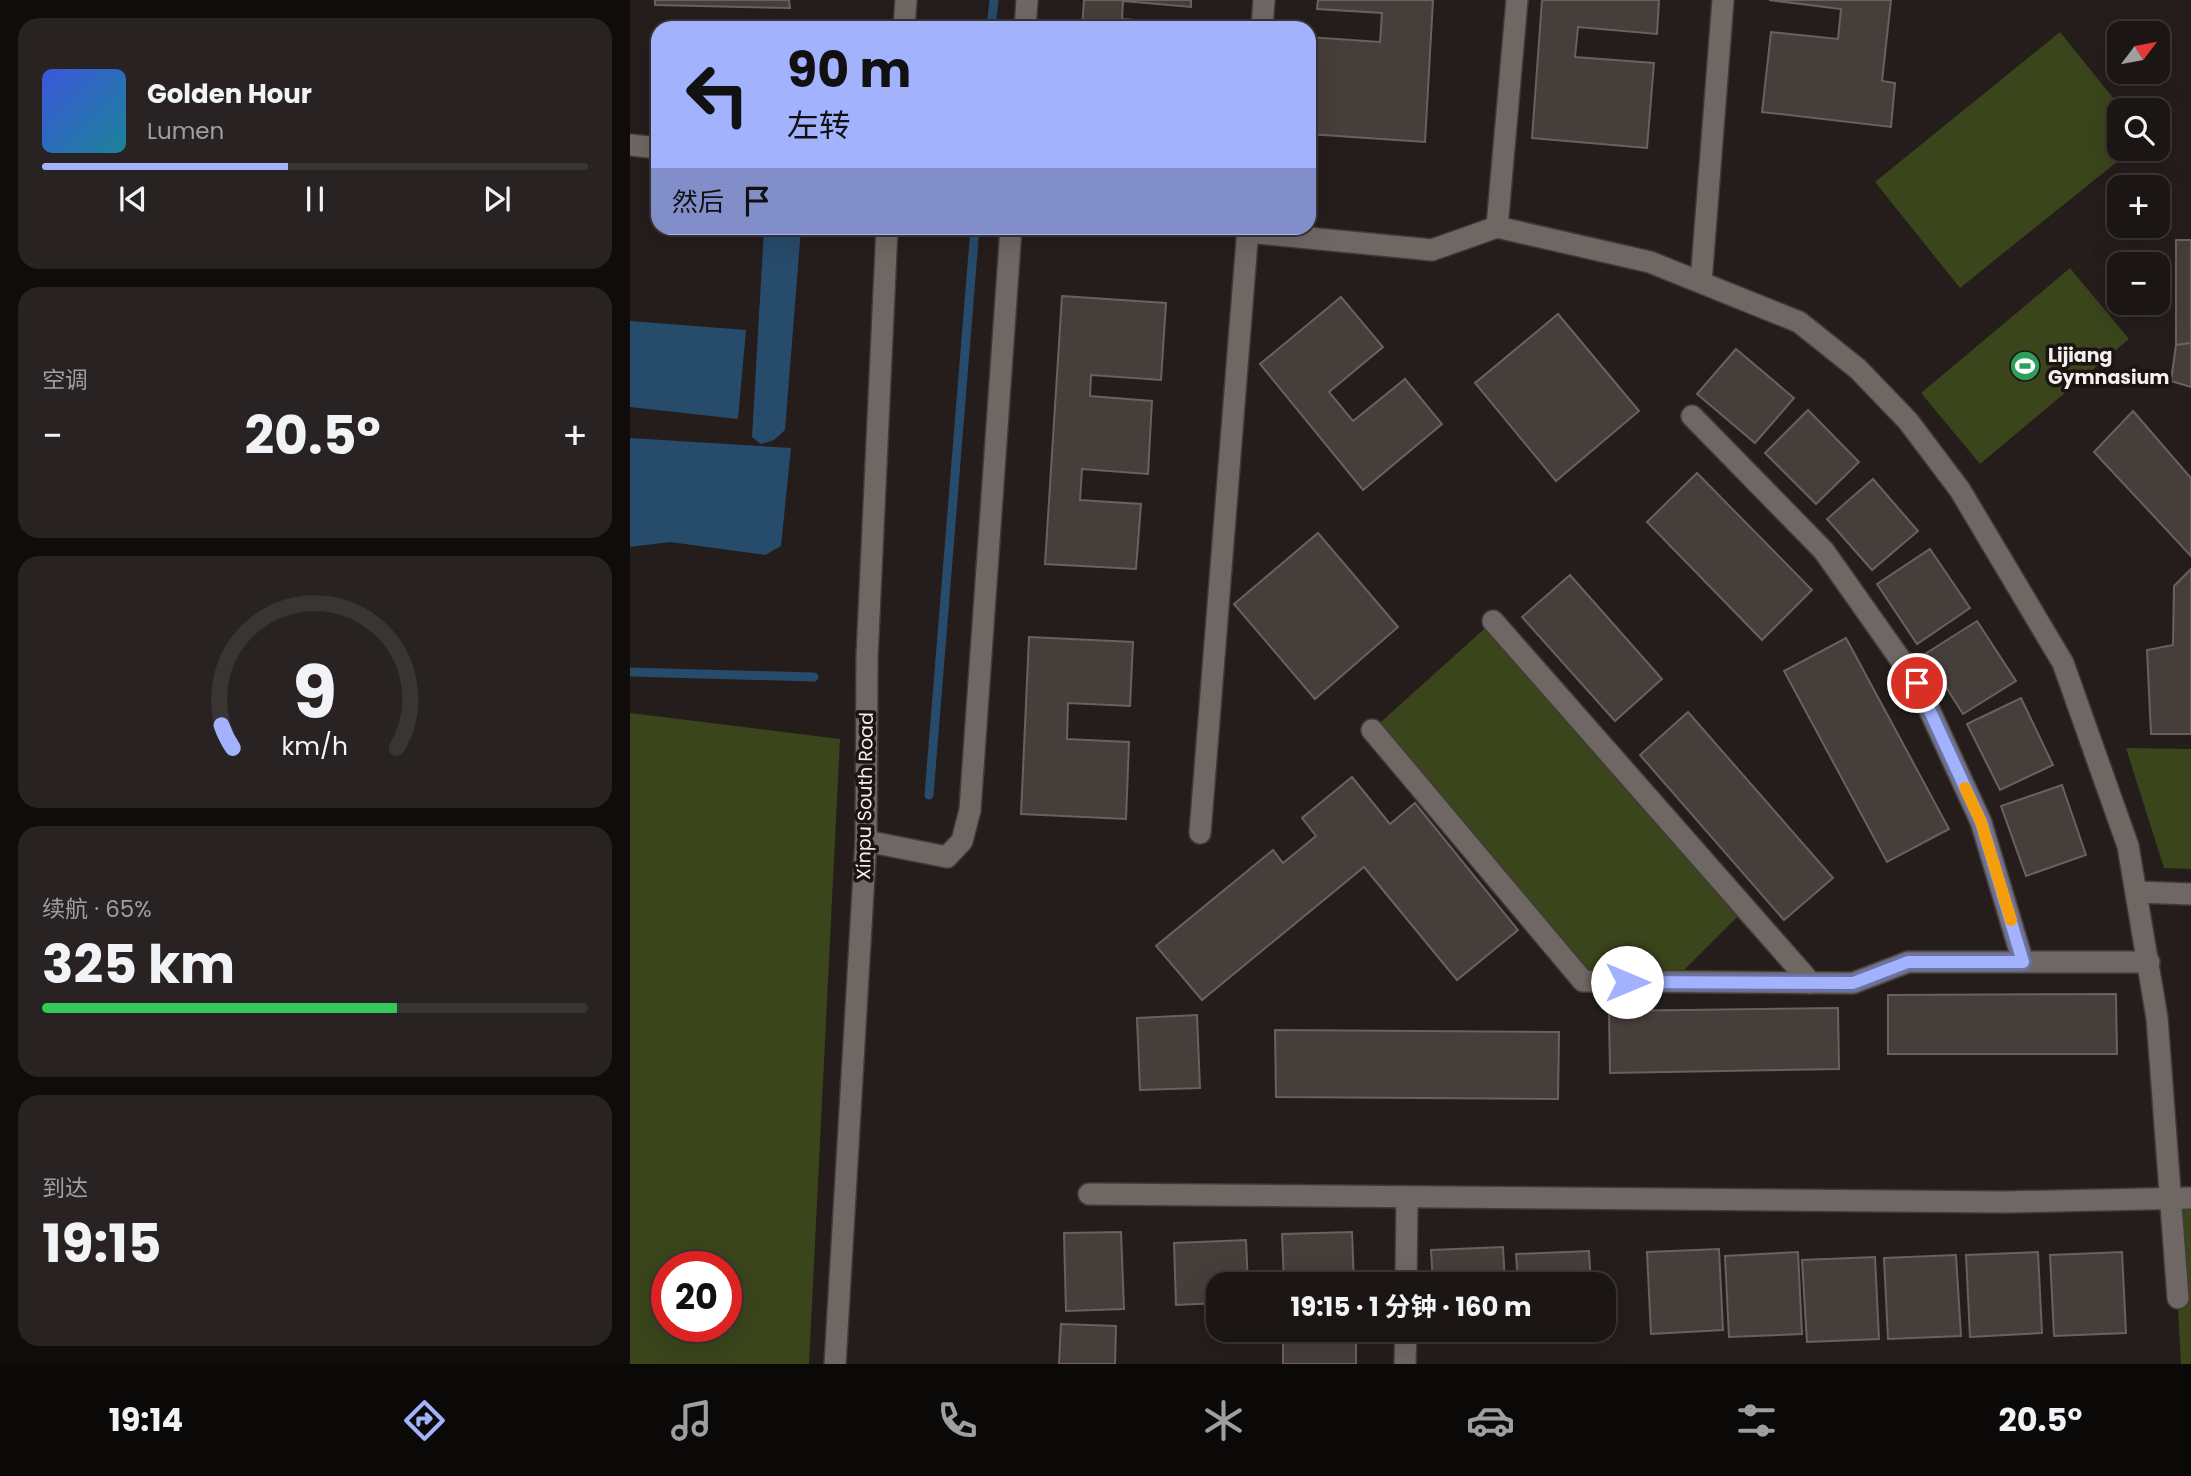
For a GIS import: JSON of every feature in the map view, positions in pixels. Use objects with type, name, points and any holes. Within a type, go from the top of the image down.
[{"type":"street","points":[[904,21],[906,0]]},
{"type":"street","points":[[1026,21],[1027,0]]},
{"type":"street","points":[[1262,21],[1264,0]]},
{"type":"street","points":[[1497,227],[1517,0]]},
{"type":"street","points":[[1701,282],[1723,0]]},
{"type":"street","points":[[630,145],[651,147]]},
{"type":"street","points":[[1293,235],[1432,250],[1497,227],[1650,262],[1799,322],[1858,369],[1908,421],[1960,490],[2063,663],[2129,846],[2149,962],[2181,1198],[2178,1298]]},
{"type":"street","name":"Xinpu South Road","points":[[835,1364],[866,841],[867,657],[887,235]]},
{"type":"street","points":[[866,841],[947,857],[962,841],[970,810],[1011,235]]},
{"type":"street","points":[[1200,833],[1247,235]]},
{"type":"street","points":[[1692,416],[1824,551],[1917,683],[1981,822],[2023,962]]},
{"type":"street","points":[[1493,621],[1811,983]]},
{"type":"street","points":[[1372,730],[1583,981],[1853,983],[1908,962],[2149,962]]},
{"type":"street","points":[[2137,891],[2191,894]]},
{"type":"street","points":[[1089,1195],[2005,1202],[2181,1198]]},
{"type":"street","points":[[1406,1272],[1407,1197]]},
{"type":"street","points":[[1405,1364],[1406,1342]]},
{"type":"green space","points":[[2060,32],[2113,98],[2107,98],[2107,161],[2118,161],[1960,288],[1875,182]]},
{"type":"green space","name":"Lijiang Gymnasium","points":[[2070,268],[2129,339],[1980,464],[1921,393]]},
{"type":"green space","points":[[1493,621],[1746,908],[1672,982],[1583,981],[1372,730]]},
{"type":"green space","points":[[630,713],[840,739],[809,1364],[630,1364]]},
{"type":"green space","points":[[2126,748],[2191,749],[2191,869],[2164,868]]},
{"type":"green space","points":[[2172,1198],[2191,1198],[2191,1364],[2181,1364]]},
{"type":"water","points":[[764,235],[801,235],[785,430],[774,440],[761,444],[752,437]]},
{"type":"water","points":[[630,321],[746,330],[738,419],[630,407]]},
{"type":"water","points":[[630,438],[791,448],[781,546],[765,555],[670,542],[630,547]]},
{"type":"building","points":[[655,0],[789,0],[790,8],[655,5]]},
{"type":"building","points":[[1084,0],[1191,0],[1191,7],[1123,1],[1122,19],[1146,21],[1082,21]]},
{"type":"building","points":[[1318,0],[1433,0],[1425,142],[1316,134],[1316,37],[1380,42],[1382,13],[1317,9]]},
{"type":"building","points":[[1542,0],[1659,0],[1657,34],[1578,27],[1575,57],[1654,63],[1647,148],[1532,138]]},
{"type":"building","points":[[1769,0],[1891,0],[1882,81],[1895,83],[1891,127],[1762,112],[1771,32],[1838,39],[1841,9]]},
{"type":"building","points":[[2176,240],[2191,240],[2191,343],[2176,345]]},
{"type":"building","points":[[1062,296],[1166,303],[1161,380],[1091,375],[1090,396],[1152,401],[1148,474],[1082,469],[1080,500],[1141,504],[1136,569],[1045,564]]},
{"type":"building","points":[[1341,297],[1383,347],[1329,392],[1353,421],[1405,379],[1442,424],[1363,490],[1260,364]]},
{"type":"building","points":[[1558,314],[1639,411],[1556,481],[1475,383]]},
{"type":"building","points":[[2191,343],[2191,387],[2171,381],[2176,345]]},
{"type":"building","points":[[1736,349],[1794,398],[1755,443],[1697,394]]},
{"type":"building","points":[[1808,410],[1859,462],[1816,504],[1765,453]]},
{"type":"building","points":[[2133,411],[2191,478],[2191,556],[2094,452]]},
{"type":"building","points":[[1697,473],[1812,590],[1762,640],[1647,522]]},
{"type":"building","points":[[1873,479],[1918,531],[1872,570],[1827,519]]},
{"type":"building","points":[[1318,533],[1398,627],[1315,699],[1234,604]]},
{"type":"building","points":[[1930,549],[1970,608],[1917,644],[1877,584]]},
{"type":"building","points":[[2191,569],[2191,734],[2151,734],[2147,650],[2173,645],[2174,586]]},
{"type":"building","points":[[1570,575],[1662,679],[1615,721],[1522,617]]},
{"type":"building","points":[[1977,621],[2016,681],[1963,714],[1925,654]]},
{"type":"building","points":[[1029,637],[1133,642],[1130,706],[1068,703],[1067,739],[1129,742],[1126,819],[1021,814]]},
{"type":"building","points":[[1846,638],[1949,829],[1887,862],[1784,671]]},
{"type":"building","points":[[2021,698],[2053,765],[2000,790],[1967,724]]},
{"type":"building","points":[[1688,712],[1833,878],[1784,920],[1640,755]]},
{"type":"building","points":[[1352,777],[1390,824],[1415,803],[1518,930],[1457,980],[1364,867],[1202,1000],[1156,946],[1273,850],[1283,863],[1316,836],[1302,818]]},
{"type":"building","points":[[2062,785],[2086,855],[2026,876],[2001,806]]},
{"type":"building","points":[[2116,994],[2117,1054],[1888,1054],[1888,995]]},
{"type":"building","points":[[1838,1008],[1839,1069],[1610,1073],[1609,1011]]},
{"type":"building","points":[[1197,1015],[1200,1088],[1140,1090],[1137,1018]]},
{"type":"building","points":[[1275,1030],[1559,1032],[1558,1099],[1276,1097]]},
{"type":"building","points":[[1121,1232],[1124,1309],[1066,1311],[1064,1233]]},
{"type":"building","points":[[1352,1232],[1354,1272],[1284,1272],[1282,1234]]},
{"type":"building","points":[[1246,1240],[1247,1272],[1206,1272],[1206,1304],[1176,1305],[1174,1243]]},
{"type":"building","points":[[1503,1247],[1504,1272],[1432,1272],[1431,1250]]},
{"type":"building","points":[[1719,1249],[1723,1330],[1651,1334],[1647,1252]]},
{"type":"building","points":[[1589,1251],[1590,1272],[1517,1272],[1516,1254]]},
{"type":"building","points":[[1798,1252],[1802,1334],[1729,1337],[1725,1256]]},
{"type":"building","points":[[2038,1252],[2042,1333],[1970,1337],[1966,1255]]},
{"type":"building","points":[[2122,1252],[2126,1333],[2054,1336],[2050,1255]]},
{"type":"building","points":[[1956,1255],[1961,1336],[1888,1339],[1884,1258]]},
{"type":"building","points":[[1875,1257],[1879,1339],[1807,1342],[1802,1260]]},
{"type":"building","points":[[1061,1324],[1116,1326],[1115,1364],[1059,1364]]},
{"type":"building","points":[[1283,1342],[1356,1342],[1356,1364],[1283,1364]]},
{"type":"waterway","points":[[992,21],[994,0]]},
{"type":"waterway","points":[[929,795],[974,235]]},
{"type":"waterway","points":[[630,672],[814,677]]},
{"type":"slow traffic","points":[[1965,788],[1981,822],[2011,920]]},
{"type":"place","name":"Lijiang Gymnasium","points":[[2025,366]]},
{"type":"route","points":[[1627,982],[1853,983],[1908,962],[2023,962],[1981,822],[1917,683]]}]
